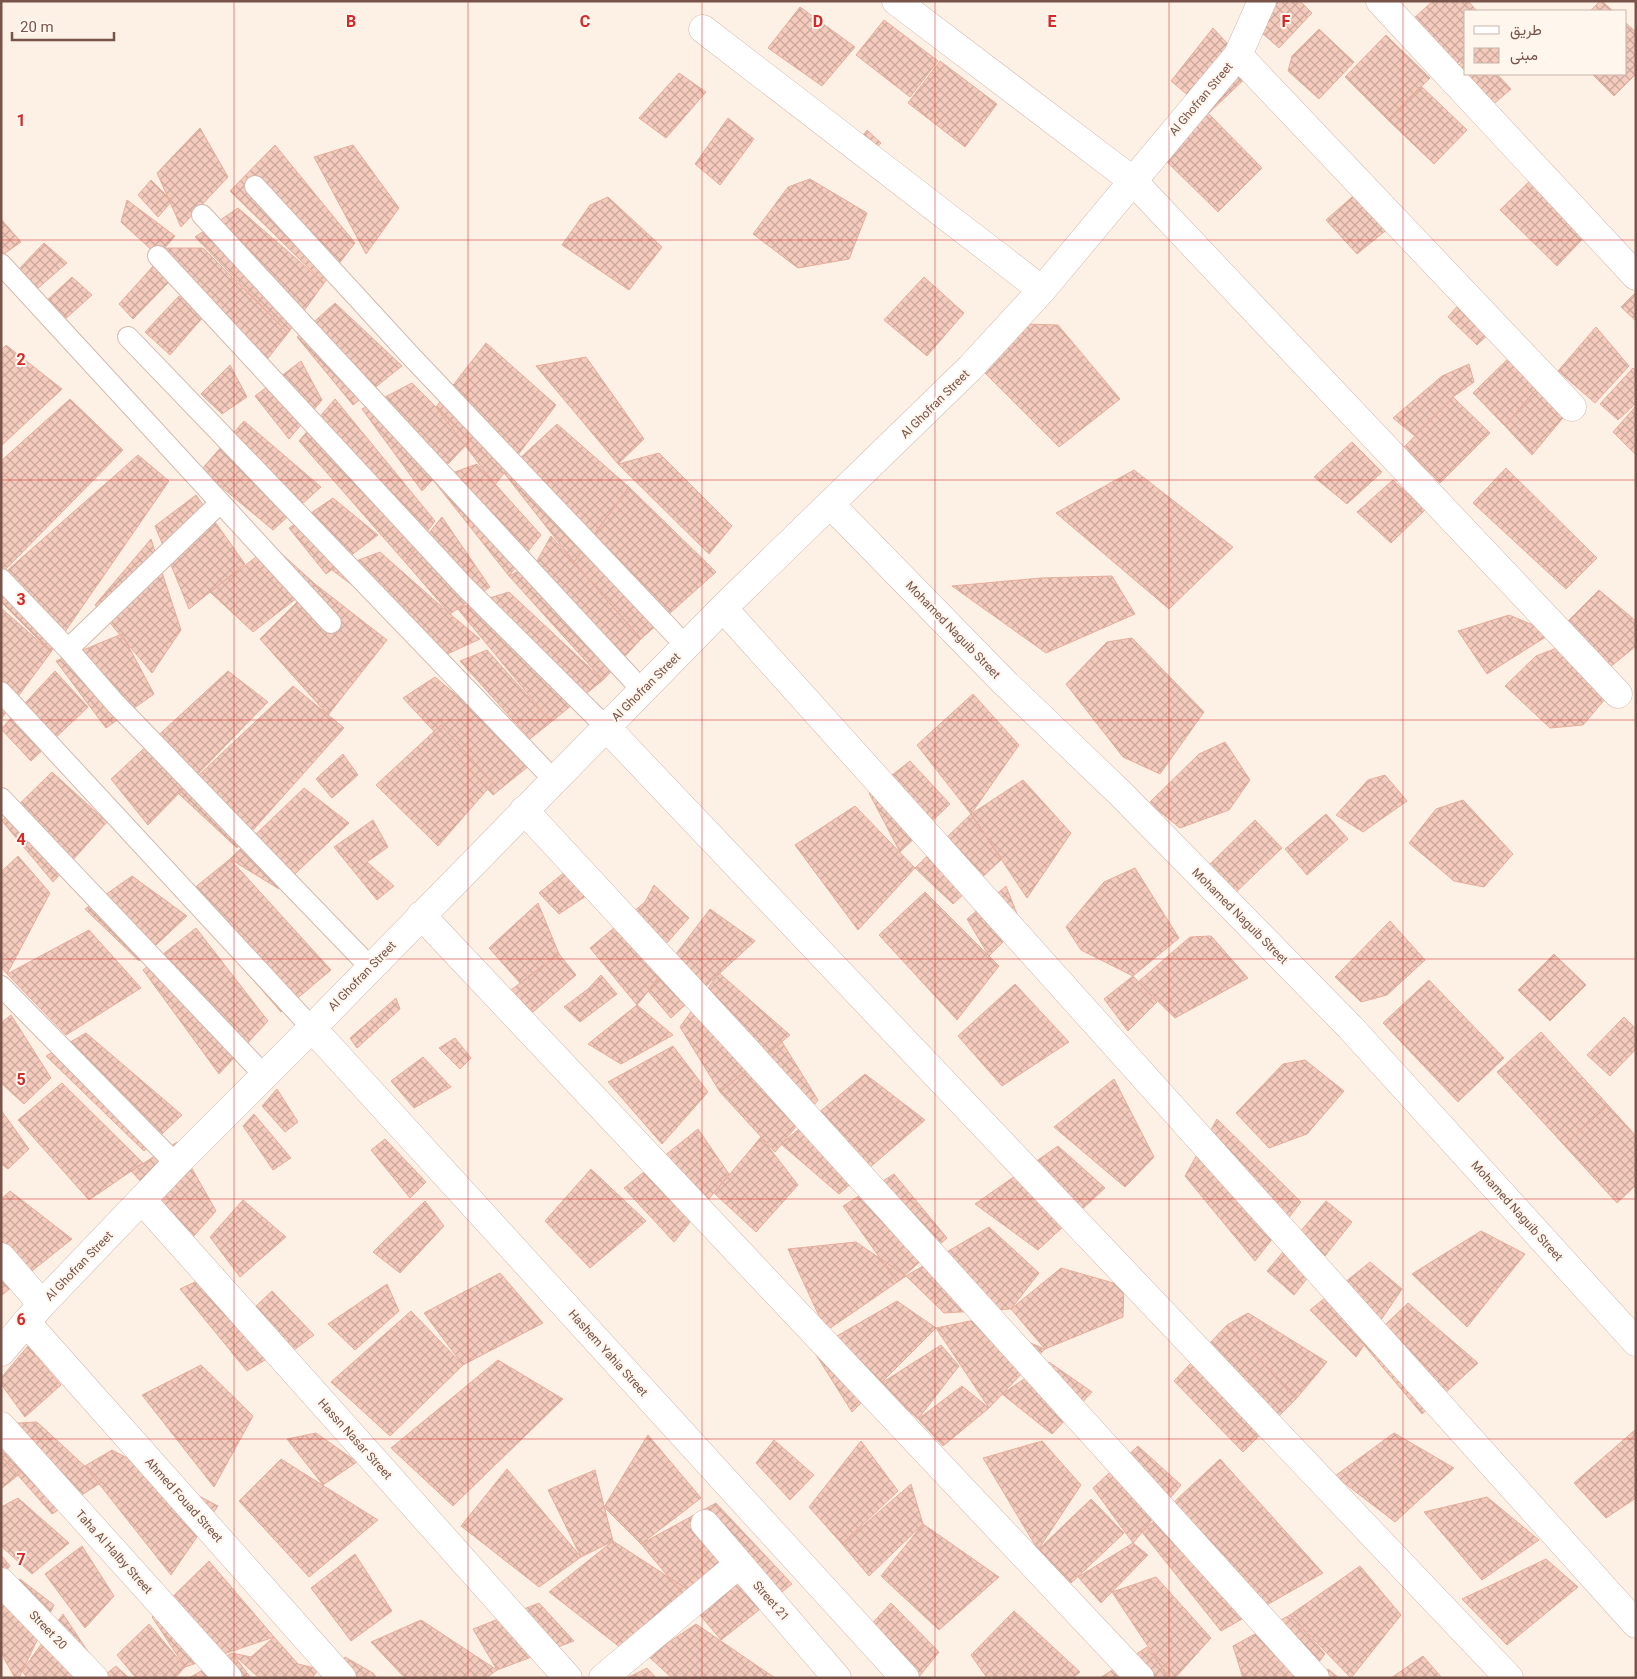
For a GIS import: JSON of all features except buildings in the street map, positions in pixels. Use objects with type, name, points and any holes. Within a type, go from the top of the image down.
[{"type":"street","points":[[896,1],[1132,180],[1618,694]]},
{"type":"street","name":"Al Ghofran Street","points":[[1,1352],[34,1313],[176,1164],[312,1028],[642,690],[723,608],[970,368],[1042,290],[1238,55],[1262,1]]},
{"type":"street","points":[[1380,1],[1636,276]]},
{"type":"street","points":[[703,29],[1042,290]]},
{"type":"street","points":[[1238,55],[1572,408]]},
{"type":"street","name":"Mohamed Naguib Street","points":[[830,504],[1004,682],[1121,794],[1350,1028],[1636,1342]]},
{"type":"street","points":[[723,608],[1636,1624]]},
{"type":"street","points":[[606,727],[1509,1678]]},
{"type":"street","points":[[524,810],[752,1056],[1316,1678]]},
{"type":"street","points":[[421,916],[1140,1678]]},
{"type":"street","name":"Hashem Yahia Street","points":[[312,1028],[905,1678]]},
{"type":"street","name":"Hassn Nasar Street","points":[[142,1200],[568,1678]]},
{"type":"street","name":"Ahmed Fouad Street","points":[[1,1257],[34,1313],[342,1678]]},
{"type":"street","name":"Taha Al Halby Street","points":[[1,1426],[228,1678]]},
{"type":"street","name":"Street 21","points":[[705,1524],[837,1678]]},
{"type":"street","points":[[603,1678],[739,1564]]},
{"type":"street","name":"Street 20","points":[[1,1582],[94,1678]]},
{"type":"lane","points":[[255,186],[409,354],[686,646]]},
{"type":"lane","points":[[202,215],[642,690]]},
{"type":"lane","points":[[158,256],[465,587],[606,727]]},
{"type":"lane","points":[[1,264],[331,623]]},
{"type":"lane","points":[[128,337],[554,780]]},
{"type":"lane","points":[[68,649],[220,503]]},
{"type":"lane","points":[[1,579],[68,649],[115,703],[370,968]]},
{"type":"lane","points":[[1,692],[312,1028]]},
{"type":"lane","points":[[1,798],[264,1075]]},
{"type":"lane","points":[[1,986],[176,1164]]}]
